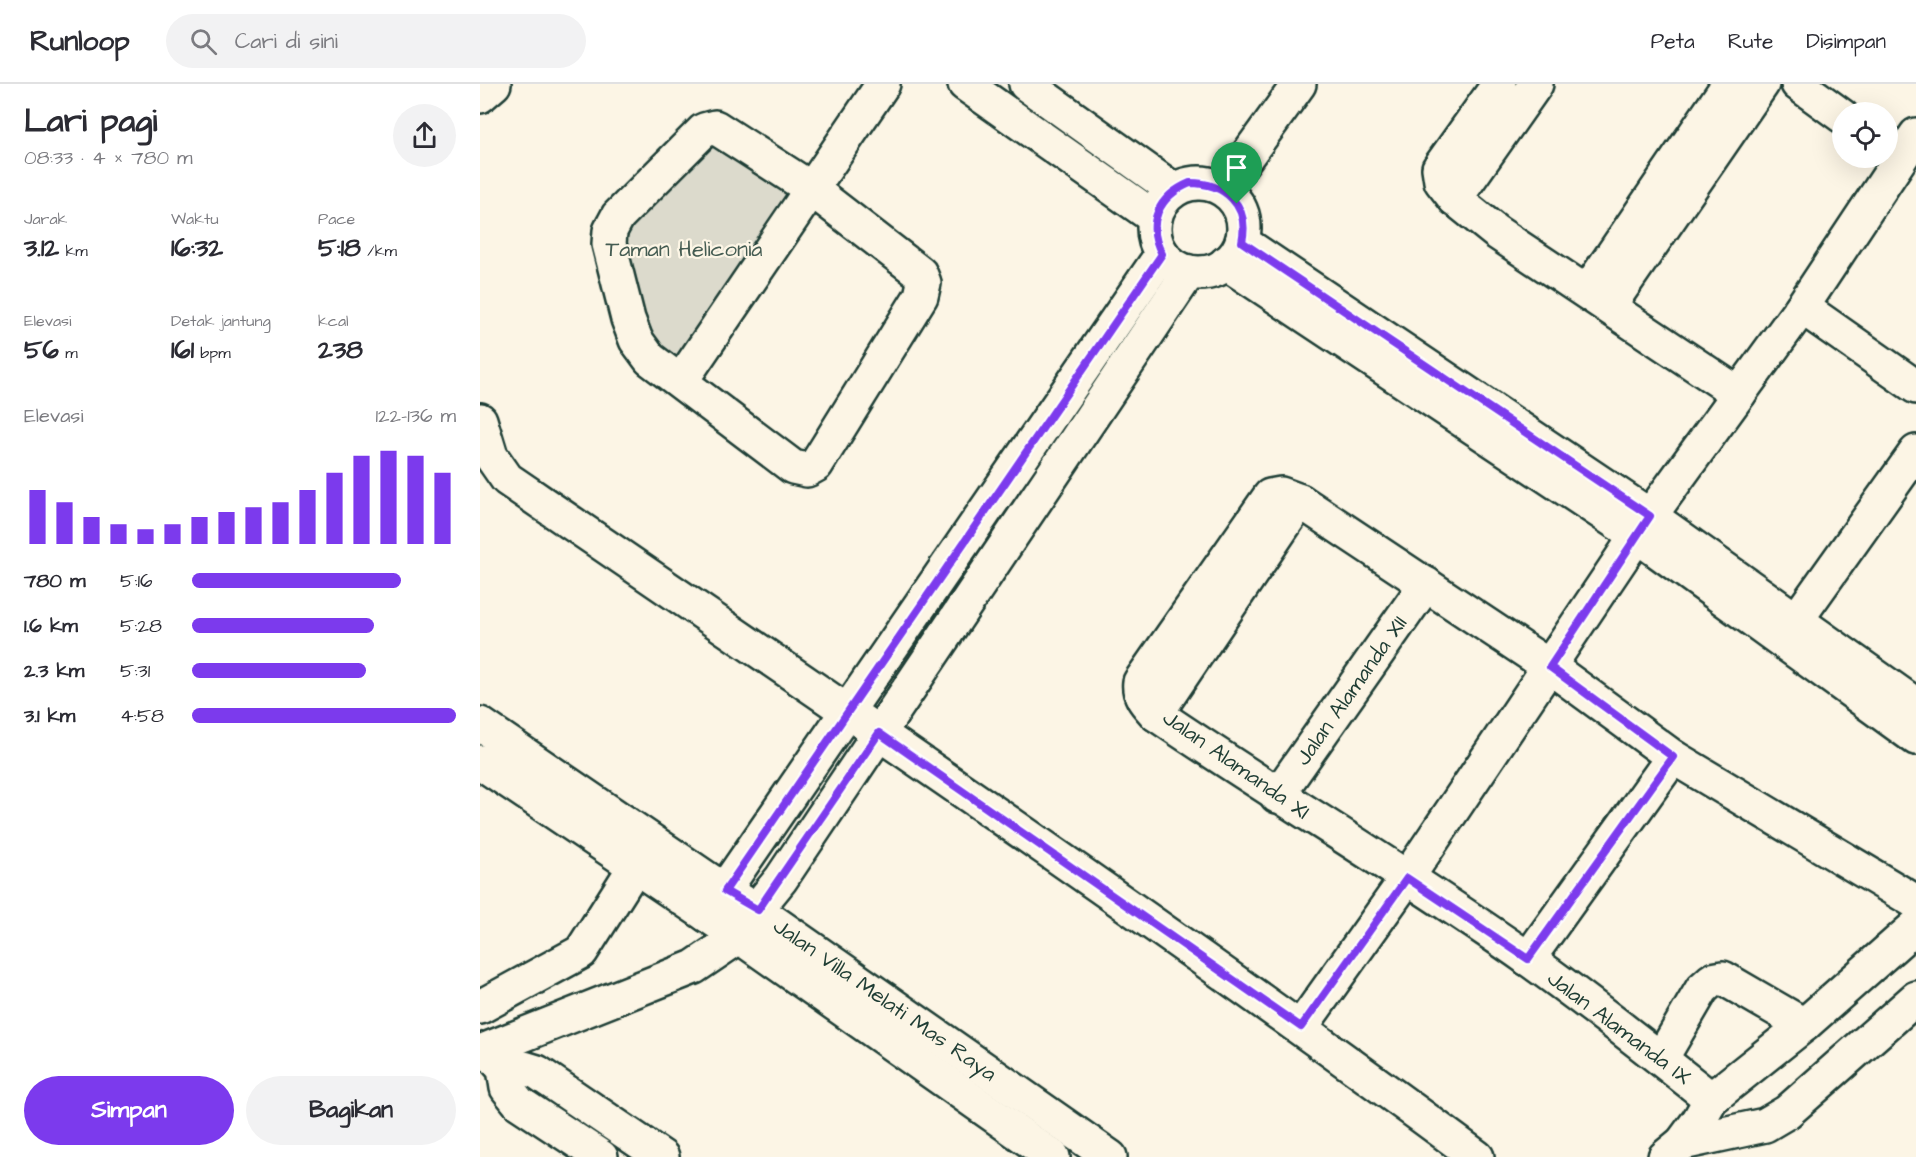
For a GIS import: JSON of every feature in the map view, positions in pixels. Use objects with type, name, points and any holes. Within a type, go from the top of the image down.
[{"type":"street","points":[[480,96],[494,84]]},
{"type":"street","points":[[681,381],[810,188],[883,84]]},
{"type":"street","points":[[965,84],[1155,218]]},
{"type":"street","points":[[1026,84],[1174,190]]},
{"type":"street","points":[[1223,189],[1299,84]]},
{"type":"street","points":[[1499,84],[1439,168],[1441,180],[1455,199],[1496,232],[1739,394]]},
{"type":"street","points":[[1455,199],[1536,84]]},
{"type":"street","points":[[1598,299],[1729,84]]},
{"type":"street","points":[[1598,299],[1762,84]]},
{"type":"street","points":[[1798,84],[1832,109]]},
{"type":"street","points":[[715,127],[810,188],[920,273],[924,283],[921,296],[816,465],[807,470],[793,467],[681,381],[650,359],[636,340],[609,244],[610,231],[618,216],[704,130],[715,127]]},
{"type":"street","points":[[1301,1027],[1407,878],[1643,526],[1802,307],[1901,147]]},
{"type":"street","points":[[1190,183],[1207,183],[1223,189],[1231,196],[1242,213],[1244,222],[1234,253],[1209,272],[1189,272],[1174,266],[1162,254],[1155,237],[1155,218],[1162,202],[1174,190],[1190,183]]},
{"type":"street","points":[[1234,253],[1643,526],[1797,619],[1916,705]]},
{"type":"street","points":[[716,903],[1162,254]]},
{"type":"street","points":[[488,1053],[694,967],[728,944],[737,935],[758,910],[879,733],[1189,272]]},
{"type":"street","points":[[1802,307],[1916,387]]},
{"type":"street","points":[[480,420],[491,456],[507,479],[848,711],[1301,1027],[1477,1157]]},
{"type":"street","points":[[1797,619],[1911,467]]},
{"type":"street","name":"Jalan Alamanda XI","points":[[1407,878],[1277,796],[1156,714],[1143,700],[1139,690],[1140,682],[1270,496],[1281,494],[1300,501],[1426,584]]},
{"type":"street","points":[[1643,526],[1916,738]]},
{"type":"street","points":[[1426,584],[1550,667],[1673,757],[1916,902]]},
{"type":"street","name":"Jalan Alamanda XII","points":[[1277,796],[1426,584]]},
{"type":"street","name":"Jalan Villa Melati Mas Raya","points":[[480,724],[643,854]]},
{"type":"street","points":[[1528,959],[1673,757]]},
{"type":"street","name":"Jalan Villa Melati Mas Raya","points":[[480,762],[643,854],[716,903],[737,935],[1053,1157]]},
{"type":"street","points":[[480,1007],[581,952],[643,854]]},
{"type":"street","name":"Jalan Alamanda IX","points":[[1407,878],[1528,959],[1711,1099]]},
{"type":"street","name":"Jalan Villa Melati Mas Raya","points":[[716,903],[758,910],[1077,1147],[1110,1157]]},
{"type":"street","points":[[1673,1150],[1700,1120],[1711,1099],[1804,1025],[1916,926]]},
{"type":"street","points":[[1661,1059],[1702,989],[1712,980],[1723,978],[1804,1025]]},
{"type":"street","points":[[1673,1150],[1765,1125],[1787,1112],[1916,998]]},
{"type":"street","points":[[488,1053],[507,1088],[519,1102],[601,1157]]},
{"type":"street","points":[[488,1053],[537,1072],[662,1157]]},
{"type":"green space","name":"Taman Heliconia","points":[[715,127],[810,188],[681,381],[650,359],[618,216]]},
{"type":"route","points":[[1190,183],[1207,183],[1223,189],[1237,204],[1244,222],[1242,242],[1650,516],[1550,667],[1673,757],[1528,959],[1407,878],[1301,1027],[879,733],[758,910],[725,891],[1162,254],[1155,237],[1154,227],[1162,202],[1174,190],[1190,183]]}]
